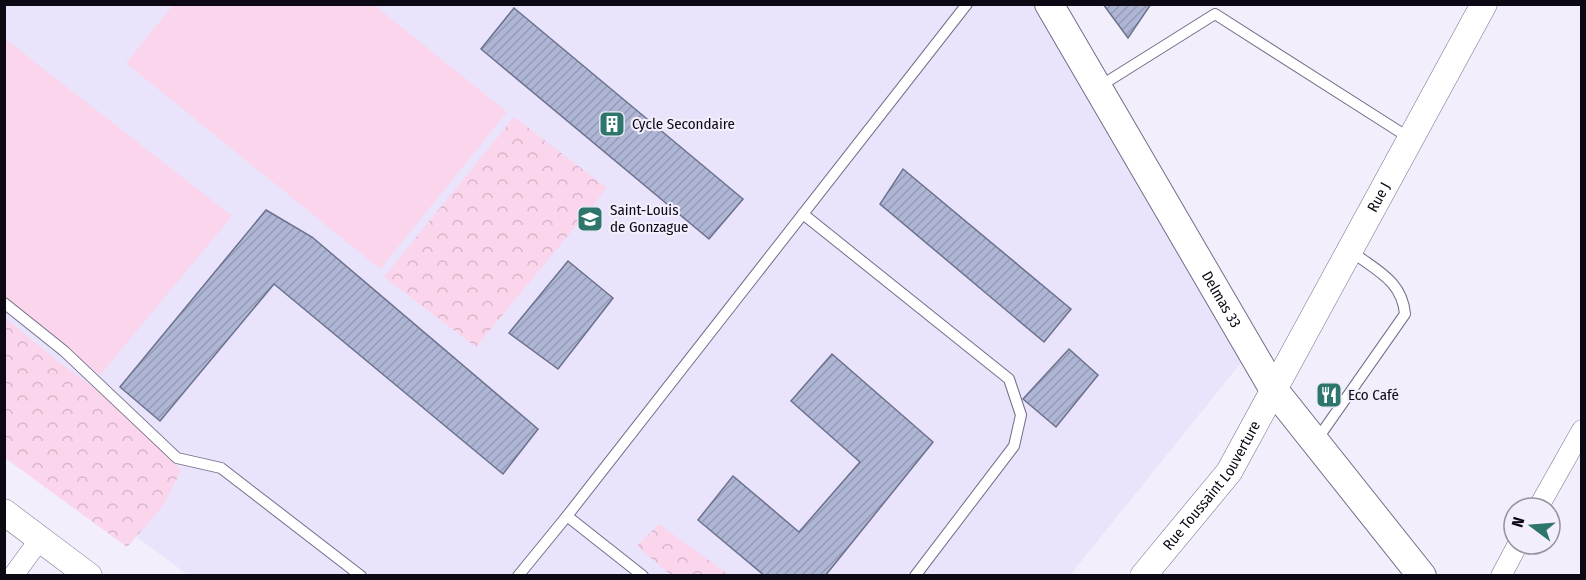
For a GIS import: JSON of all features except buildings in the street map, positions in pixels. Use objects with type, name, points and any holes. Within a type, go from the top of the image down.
[{"type":"main road","name":"Delmas 33","points":[[1049,4],[1274,390],[1422,576]]},
{"type":"street","name":"Rue J","points":[[1274,390],[1484,4]]},
{"type":"street","name":"Rue Toussaint Louverture","points":[[1143,576],[1229,472],[1274,390]]},
{"type":"street","points":[[1545,496],[1581,430]]},
{"type":"street","points":[[4,512],[89,576]]},
{"type":"street","points":[[13,576],[40,539]]},
{"type":"street","points":[[1501,576],[1512,556]]},
{"type":"lane","points":[[518,576],[967,4]]},
{"type":"lane","points":[[1097,88],[1213,9],[1412,139]]},
{"type":"lane","points":[[803,214],[1009,379],[1021,415],[1014,447],[915,576]]},
{"type":"lane","points":[[1316,442],[1405,314],[1404,300],[1396,285],[1350,251]]},
{"type":"lane","points":[[4,303],[64,351],[177,458],[221,468],[361,576]]},
{"type":"lane","points":[[567,516],[643,576]]},
{"type":"shaded area","name":"Saint-Louis de Gonzague","points":[[5,5],[1049,5],[1252,349],[1070,575],[188,575],[5,439]]},
{"type":"green space","points":[[173,5],[374,5],[507,112],[380,269],[126,63]]},
{"type":"green space","points":[[4,38],[232,216],[100,375],[5,300]]},
{"type":"green space","points":[[514,117],[607,188],[476,347],[384,277]]},
{"type":"green space","points":[[5,318],[60,363],[144,424],[181,471],[162,507],[127,547],[5,458]]},
{"type":"green space","points":[[659,524],[729,575],[671,575],[637,546]]},
{"type":"place","name":"Cycle Secondaire","points":[[612,124]]},
{"type":"place","name":"Saint-Louis de Gonzague","points":[[590,219]]},
{"type":"place","name":"Eco Café","points":[[1329,395]]}]
